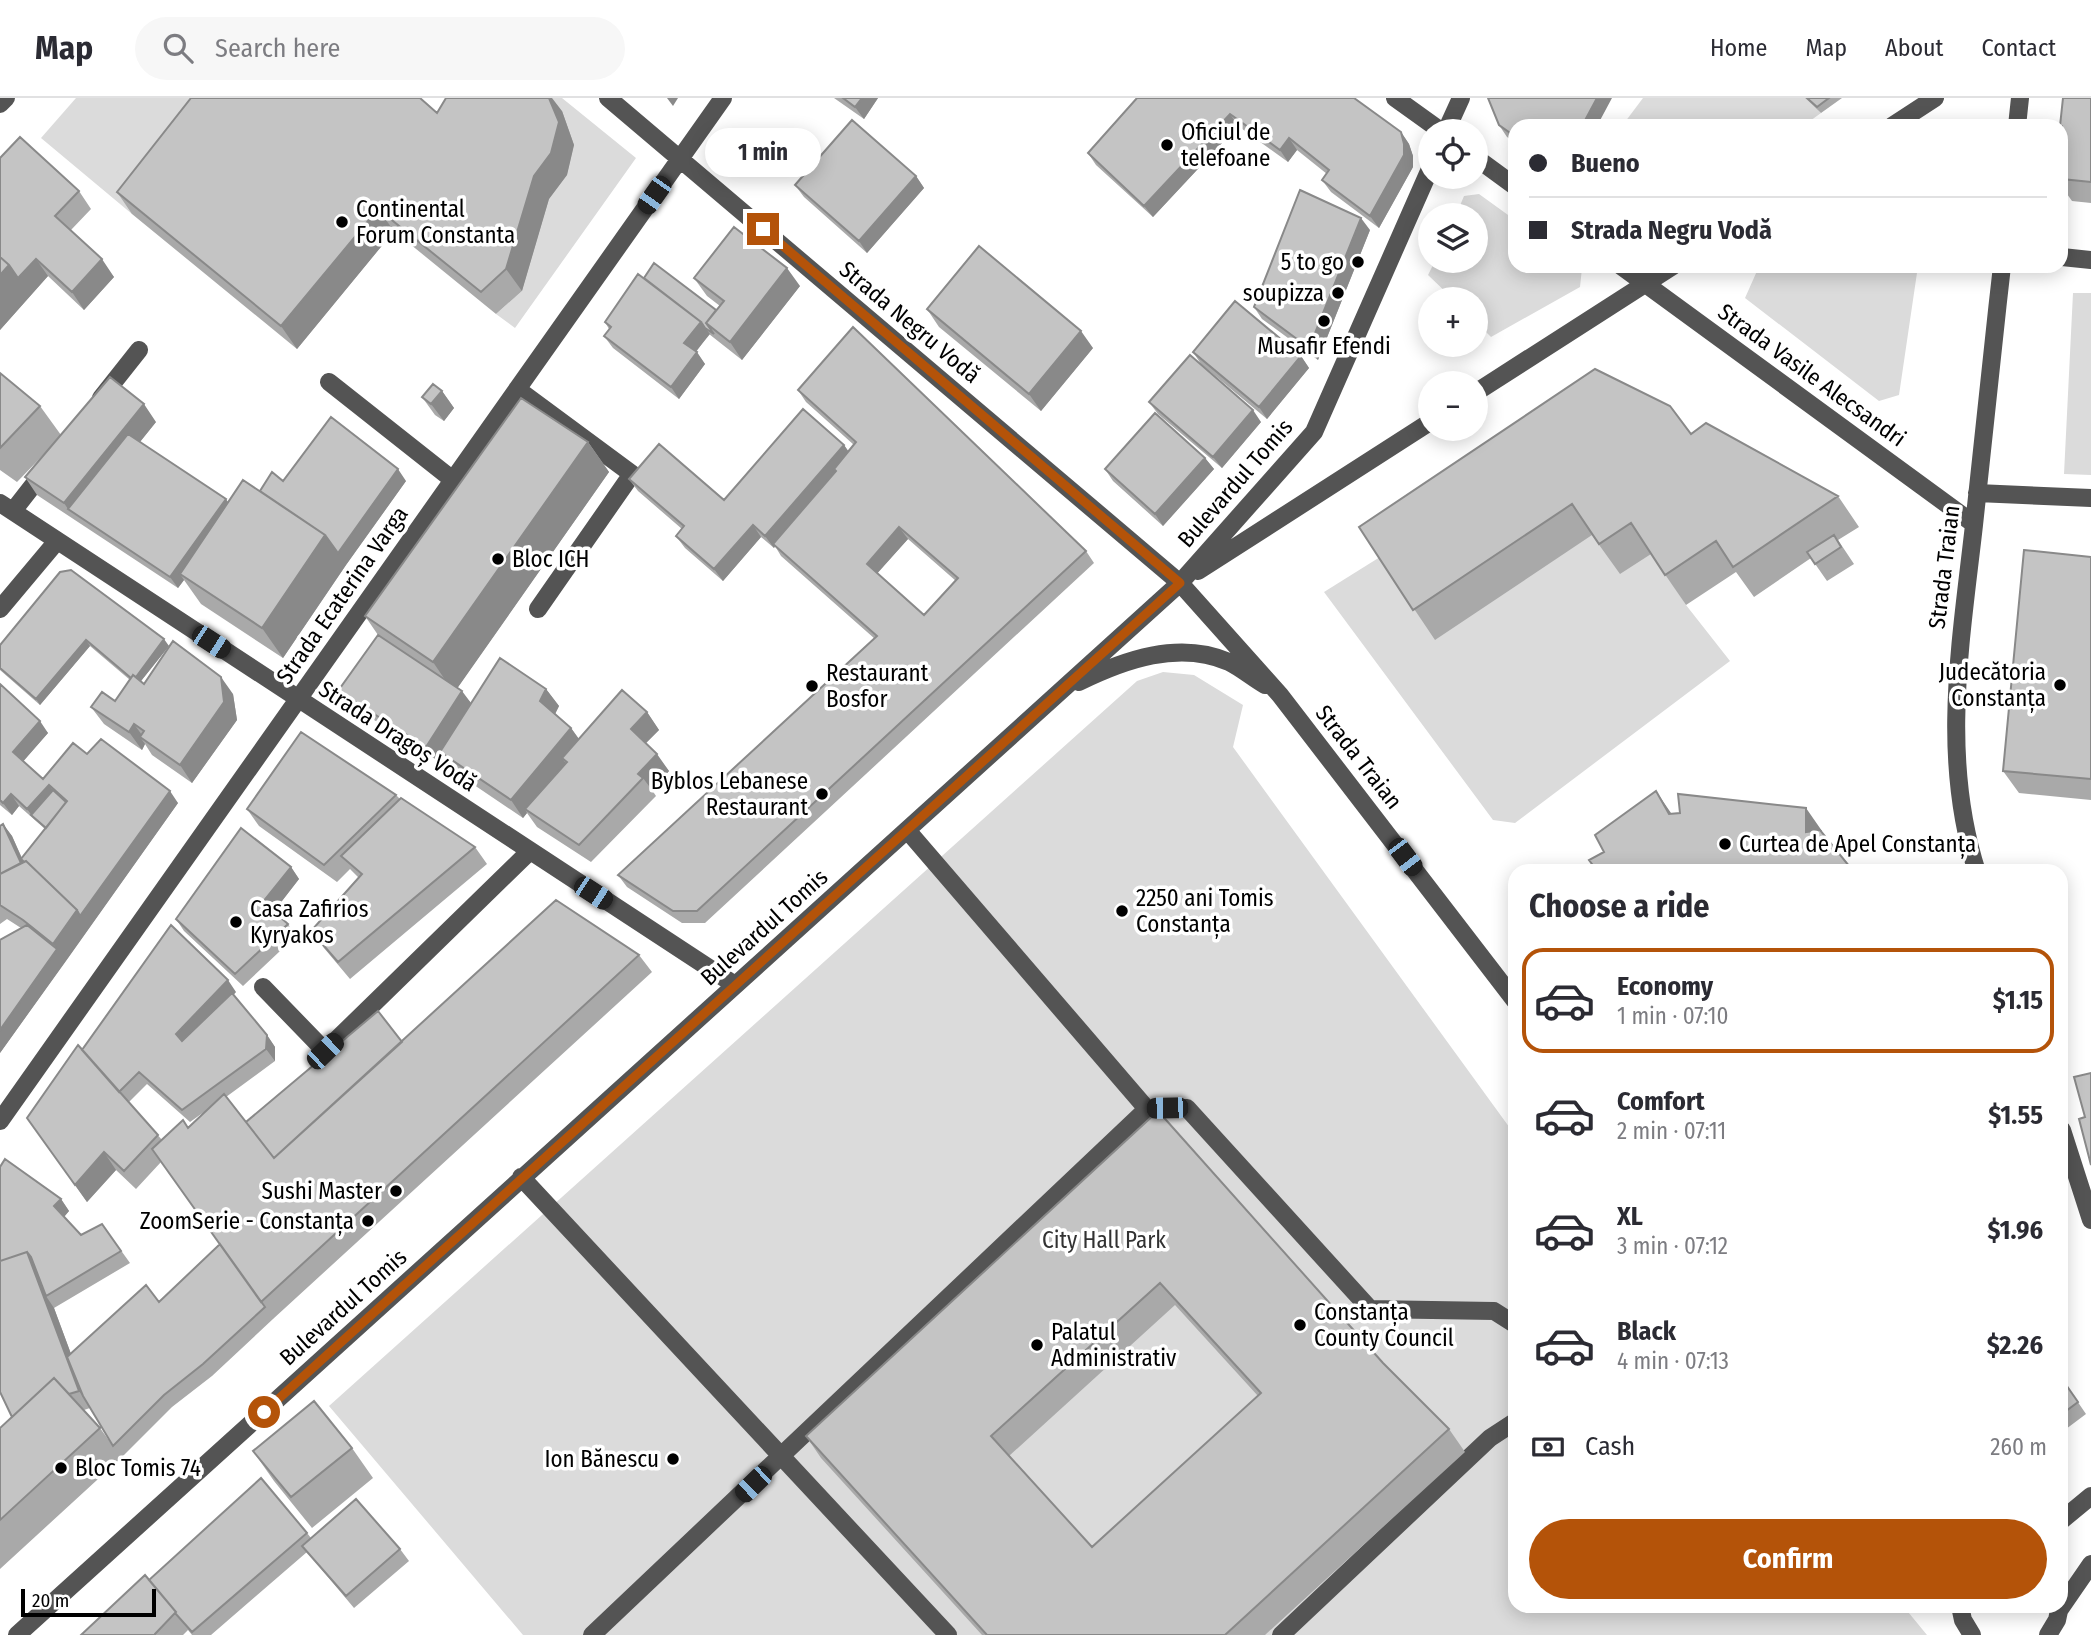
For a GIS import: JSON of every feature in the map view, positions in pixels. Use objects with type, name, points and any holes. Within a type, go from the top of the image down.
[{"type":"street","points":[[0,104],[6,98]]},
{"type":"street","name":"Strada Negru Vodă","points":[[608,98],[1180,583]]},
{"type":"street","name":"Strada Ecaterina Varga","points":[[0,1121],[723,98]]},
{"type":"street","points":[[1395,98],[1424,119]]},
{"type":"street","points":[[1451,119],[1461,98]]},
{"type":"street","points":[[1903,119],[1936,98]]},
{"type":"street","points":[[2018,119],[2020,98]]},
{"type":"street","points":[[1488,167],[1508,181]]},
{"type":"street","name":"Bulevardul Tomis","points":[[17,1635],[1180,583],[1314,432],[1421,189]]},
{"type":"street","points":[[2068,258],[2091,260]]},
{"type":"street","name":"Strada Vasile Alecsandri","points":[[1630,273],[1974,524]]},
{"type":"street","points":[[1488,385],[1662,273]]},
{"type":"street","name":"Strada Traian","points":[[1975,864],[1961,809],[1954,720],[1960,634],[2001,273]]},
{"type":"street","points":[[89,414],[139,350]]},
{"type":"street","points":[[329,382],[453,480]]},
{"type":"street","points":[[517,389],[632,474],[538,609]]},
{"type":"street","points":[[1180,583],[1418,430]]},
{"type":"street","points":[[6,507],[55,457]]},
{"type":"street","points":[[1977,493],[2091,498]]},
{"type":"street","name":"Strada Dragoș Vodă","points":[[6,507],[735,985]]},
{"type":"street","points":[[0,609],[57,541]]},
{"type":"street","name":"Strada Traian","points":[[1180,583],[1280,695],[1508,992]]},
{"type":"street","points":[[1060,691],[1110,667],[1158,653],[1201,654],[1228,662],[1280,695]]},
{"type":"street","points":[[907,830],[1147,1109]]},
{"type":"street","points":[[263,987],[325,1051],[530,851]]},
{"type":"street","points":[[592,1635],[1147,1109],[1187,1108],[1370,1309],[1494,1311],[1508,1320]]},
{"type":"street","points":[[2068,1149],[2091,1220]]},
{"type":"street","points":[[521,1177],[948,1635]]},
{"type":"street","points":[[1281,1635],[1490,1438],[1508,1426]]},
{"type":"street","points":[[2068,1515],[2091,1496]]},
{"type":"street","points":[[2068,1597],[2091,1564]]},
{"type":"street","points":[[2051,1633],[2058,1613]]},
{"type":"green space","points":[[76,98],[222,100],[132,214],[41,138]]},
{"type":"green space","points":[[546,98],[562,98],[636,158],[515,328],[496,314],[522,291],[549,199],[567,175],[574,145]]},
{"type":"green space","points":[[1643,98],[1805,98],[1821,113],[1813,119],[1627,119]]},
{"type":"green space","points":[[1479,194],[1508,215],[1508,273],[1581,273],[1580,287],[1491,337],[1488,334],[1488,287],[1440,287],[1428,275],[1488,273],[1488,203],[1461,203],[1464,196]]},
{"type":"green space","points":[[1756,273],[1917,273],[1899,395],[1879,401],[1745,298]]},
{"type":"green space","points":[[2073,293],[2091,293],[2091,475],[2064,474]]},
{"type":"green space","points":[[1593,534],[1652,553],[1686,605],[1730,661],[1515,823],[1493,820],[1324,592],[1380,557]]},
{"type":"green space","name":"City Hall Park","points":[[1163,672],[1194,675],[1243,705],[1233,747],[1508,1125],[1508,1613],[1909,1613],[1927,1635],[523,1635],[329,1406],[1137,681]]},
{"type":"building","name":"Continental Forum Constanta","points":[[191,98],[420,98],[437,113],[446,98],[549,98],[559,122],[551,153],[534,176],[506,269],[481,292],[378,209],[281,326],[117,192]]},
{"type":"building","points":[[843,98],[862,98],[855,107]]},
{"type":"building","points":[[1137,98],[1354,98],[1401,132],[1404,155],[1370,216],[1322,180],[1329,170],[1289,138],[1280,150],[1230,114],[1144,206],[1088,153]]},
{"type":"building","points":[[1488,98],[1597,98],[1586,119],[1508,119],[1508,131],[1499,125]]},
{"type":"building","points":[[1807,98],[1829,98],[1817,107]]},
{"type":"building","points":[[2063,98],[2091,98],[2091,182],[2068,180],[2068,119],[2061,119]]},
{"type":"building","points":[[852,120],[916,176],[859,241],[795,185]]},
{"type":"building","points":[[20,137],[79,191],[55,216],[102,259],[72,292],[36,259],[18,278],[0,257],[0,158]]},
{"type":"building","points":[[1300,190],[1361,218],[1309,348],[1254,307]]},
{"type":"building","points":[[734,227],[787,268],[730,342],[706,323],[724,301],[694,278]]},
{"type":"building","points":[[979,246],[1081,331],[1029,394],[927,309]]},
{"type":"building","points":[[0,257],[9,265],[0,275]]},
{"type":"building","points":[[654,263],[716,310],[706,323],[714,334],[644,278]]},
{"type":"building","points":[[638,274],[701,322],[684,343],[697,352],[671,387],[604,336],[611,327],[605,322]]},
{"type":"building","points":[[1235,301],[1301,356],[1259,407],[1193,352]]},
{"type":"building","points":[[853,327],[1086,551],[697,911],[673,911],[618,875],[877,636],[773,544],[836,471],[834,469],[856,442],[798,390]],"holes":[[[899,527],[958,578],[924,615],[867,564]]]},
{"type":"building","points":[[1190,355],[1253,410],[1213,457],[1149,402]]},
{"type":"building","points":[[1595,369],[1670,406],[1691,434],[1706,423],[1838,496],[1733,567],[1716,541],[1665,575],[1631,523],[1599,544],[1572,504],[1413,610],[1359,527]]},
{"type":"building","points":[[0,373],[40,406],[0,448]]},
{"type":"building","points":[[110,377],[144,404],[64,503],[25,477]]},
{"type":"building","points":[[433,384],[442,391],[431,404],[422,397]]},
{"type":"building","points":[[521,398],[588,442],[433,662],[365,616]]},
{"type":"building","points":[[803,409],[844,445],[765,536],[753,525],[714,569],[676,536],[684,526],[629,479],[659,444],[724,500]]},
{"type":"building","points":[[1155,413],[1205,458],[1155,514],[1105,469]]},
{"type":"building","points":[[331,417],[398,469],[338,553],[325,535],[260,491],[272,472],[283,481]]},
{"type":"building","points":[[128,434],[226,499],[170,577],[68,509]]},
{"type":"building","points":[[243,480],[325,535],[262,628],[180,574]]},
{"type":"building","points":[[1834,535],[1841,547],[1815,564],[1807,552]]},
{"type":"building","name":"Judecătoria Constanța","points":[[2024,550],[2091,557],[2091,779],[2003,771]]},
{"type":"building","points":[[71,570],[164,639],[136,677],[133,675],[131,678],[86,640],[36,699],[0,668],[0,645],[60,572]]},
{"type":"building","points":[[378,635],[462,691],[426,747],[338,691]]},
{"type":"building","points":[[173,641],[221,677],[224,702],[180,765],[140,737],[144,731],[134,724],[129,732],[91,707],[102,692],[115,701],[133,675],[144,684]]},
{"type":"building","points":[[500,658],[546,689],[540,701],[571,728],[511,800],[440,752]]},
{"type":"building","points":[[0,684],[40,721],[13,752],[43,779],[73,743],[87,754],[101,739],[170,791],[80,916],[77,910],[21,859],[67,801],[49,785],[27,809],[11,794],[3,803],[0,800]]},
{"type":"building","points":[[622,690],[647,712],[631,729],[657,754],[638,774],[643,778],[579,845],[525,809],[567,762],[562,758]]},
{"type":"building","points":[[301,732],[396,795],[324,865],[247,809]]},
{"type":"building","points":[[53,790],[66,802],[46,828],[31,815]]},
{"type":"building","points":[[1656,791],[1669,814],[1680,813],[1678,794],[1806,808],[1806,832],[1820,830],[1848,864],[1592,864],[1589,860],[1604,852],[1595,835]]},
{"type":"building","points":[[401,798],[475,847],[338,962],[311,931],[362,874],[341,856]]},
{"type":"building","points":[[3,824],[21,863],[0,874],[0,826]]},
{"type":"building","points":[[241,828],[291,867],[263,902],[288,924],[235,974],[176,919]]},
{"type":"building","points":[[26,861],[77,910],[53,944],[0,905],[0,874]]},
{"type":"building","points":[[556,900],[639,955],[261,1302],[152,1149],[183,1120],[188,1128],[224,1094],[274,1158]]},
{"type":"building","points":[[27,925],[57,949],[0,1030],[0,940]]},
{"type":"building","points":[[171,925],[228,980],[176,1034],[182,1041],[232,993],[267,1035],[266,1049],[182,1110],[139,1072],[119,1092],[82,1050]]},
{"type":"building","points":[[378,1011],[402,1042],[274,1158],[246,1122]]},
{"type":"building","points":[[78,1045],[158,1135],[124,1171],[104,1152],[75,1185],[27,1118]]},
{"type":"building","points":[[2091,1073],[2091,1165],[2079,1119],[2085,1117],[2074,1077]]},
{"type":"building","name":"Palatul Administrativ","points":[[1158,1111],[1383,1363],[1449,1429],[1225,1635],[987,1635],[806,1436]],"holes":[[[1160,1283],[1261,1393],[1092,1547],[991,1436]]]},
{"type":"building","points":[[5,1159],[61,1199],[54,1206],[81,1235],[102,1224],[121,1251],[46,1296],[27,1252],[0,1261],[0,1167]]},
{"type":"building","points":[[220,1244],[265,1307],[203,1364],[164,1395],[113,1446],[83,1396],[67,1357],[146,1285],[159,1302]]},
{"type":"building","points":[[27,1252],[79,1391],[69,1394],[54,1378],[12,1417],[0,1392],[0,1261]]},
{"type":"building","points":[[54,1378],[100,1428],[0,1520],[0,1428]]},
{"type":"building","points":[[2068,1388],[2078,1402],[2068,1410]]},
{"type":"building","points":[[314,1401],[352,1448],[291,1497],[253,1451]]},
{"type":"building","points":[[261,1478],[307,1533],[192,1632],[149,1580]]},
{"type":"building","points":[[356,1499],[400,1549],[346,1596],[302,1546]]},
{"type":"building","points":[[145,1575],[176,1612],[155,1635],[81,1635]]},
{"type":"place","name":"Oficiul de telefoane","points":[[1167,145]]},
{"type":"place","name":"Continental Forum Constanta","points":[[342,222]]},
{"type":"place","name":"5 to go","points":[[1358,262]]},
{"type":"place","name":"soupizza","points":[[1338,293]]},
{"type":"place","name":"Musafir Efendi","points":[[1324,321]]},
{"type":"place","name":"Bloc ICH","points":[[498,559]]},
{"type":"place","name":"Judecătoria Constanța","points":[[2060,685]]},
{"type":"place","name":"Restaurant Bosfor","points":[[812,686]]},
{"type":"place","name":"Byblos Lebanese Restaurant","points":[[822,794]]},
{"type":"place","name":"Curtea de Apel Constanța","points":[[1725,844]]},
{"type":"place","name":"2250 ani Tomis Constanța","points":[[1122,911]]},
{"type":"place","name":"Casa Zafirios Kyryakos","points":[[236,922]]},
{"type":"place","name":"Sushi Master","points":[[396,1191]]},
{"type":"place","name":"ZoomSerie - Constanța","points":[[368,1221]]},
{"type":"place","name":"Constanța County Council","points":[[1300,1325]]},
{"type":"place","name":"Palatul Administrativ","points":[[1037,1345]]},
{"type":"place","name":"Ion Bănescu","points":[[673,1459]]},
{"type":"place","name":"Bloc Tomis 74","points":[[61,1468]]},
{"type":"route","points":[[264,1412],[1180,583],[763,229]]}]
